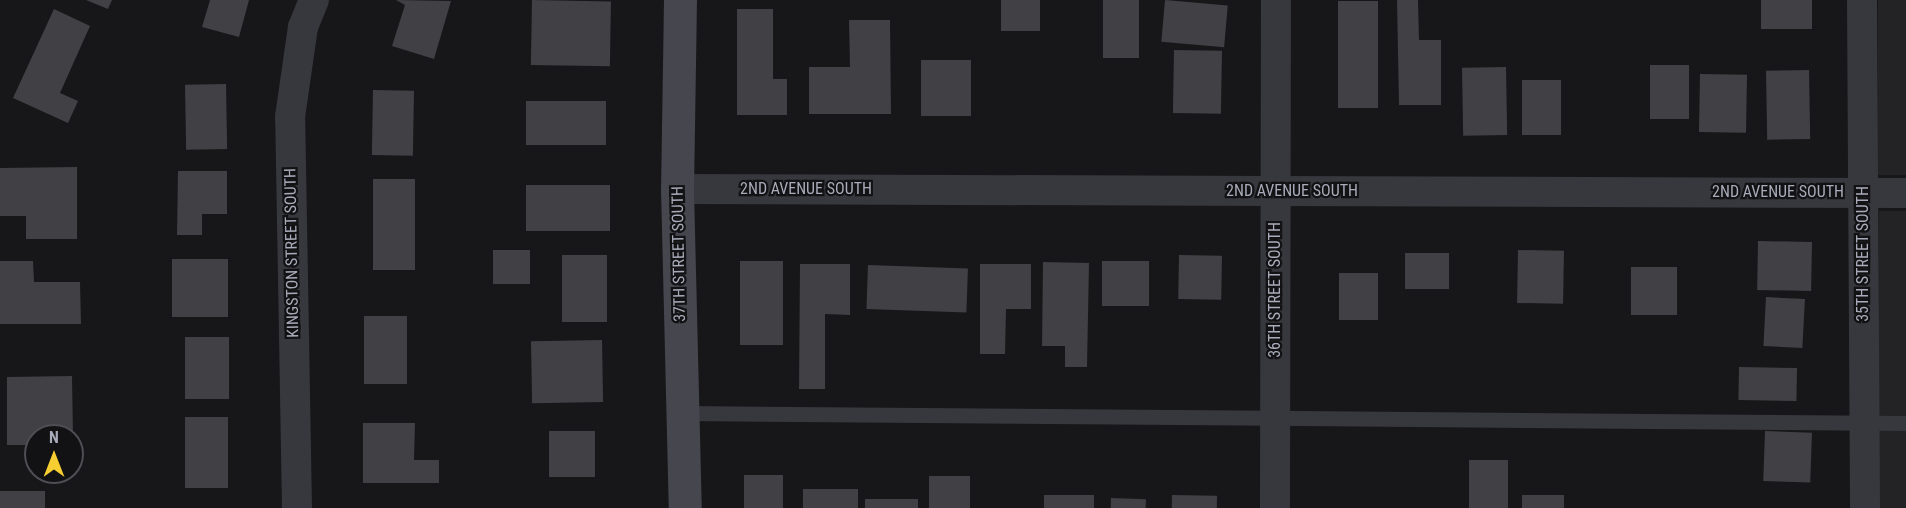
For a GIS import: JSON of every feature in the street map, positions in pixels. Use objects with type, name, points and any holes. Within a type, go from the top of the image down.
[{"type":"street","name":"KINGSTON STREET SOUTH","points":[[297,508],[290,117],[303,27],[314,0]]},
{"type":"street","name":"37TH STREET SOUTH","points":[[680,0],[677,189],[684,508]]},
{"type":"street","name":"36TH STREET SOUTH","points":[[1275,508],[1276,0]]},
{"type":"street","name":"35TH STREET SOUTH","points":[[1862,0],[1865,508]]},
{"type":"street","name":"2ND AVENUE SOUTH","points":[[677,189],[1906,193]]},
{"type":"lane","points":[[682,413],[1906,423]]},
{"type":"shaded area","points":[[1878,0],[1906,0],[1906,175],[1878,175]]},
{"type":"shaded area","points":[[1879,211],[1906,211],[1906,508],[1879,508]]},
{"type":"building","points":[[86,0],[112,0],[108,9]]},
{"type":"building","points":[[210,0],[249,0],[239,37],[202,27]]},
{"type":"building","points":[[396,0],[451,1],[434,59],[392,46],[405,5]]},
{"type":"building","points":[[532,0],[611,1],[610,66],[531,65]]},
{"type":"building","points":[[1001,0],[1040,0],[1040,31],[1001,31]]},
{"type":"building","points":[[1103,0],[1139,0],[1139,58],[1103,58]]},
{"type":"building","points":[[1165,0],[1228,5],[1224,47],[1161,42]]},
{"type":"building","points":[[1397,0],[1418,0],[1419,40],[1441,40],[1441,105],[1399,105]]},
{"type":"building","points":[[1761,0],[1812,0],[1812,29],[1761,29]]},
{"type":"building","points":[[1338,1],[1378,1],[1378,108],[1338,108]]},
{"type":"building","points":[[54,9],[90,26],[60,93],[78,101],[68,123],[13,98]]},
{"type":"building","points":[[737,9],[773,9],[773,79],[787,79],[787,115],[737,115]]},
{"type":"building","points":[[849,20],[890,20],[891,114],[809,114],[809,67],[850,67]]},
{"type":"building","points":[[1174,50],[1222,51],[1221,114],[1173,113]]},
{"type":"building","points":[[921,60],[971,60],[971,116],[921,116]]},
{"type":"building","points":[[1650,65],[1689,65],[1689,119],[1650,119]]},
{"type":"building","points":[[1506,67],[1507,135],[1463,136],[1462,68]]},
{"type":"building","points":[[1809,70],[1810,139],[1767,140],[1766,71]]},
{"type":"building","points":[[1700,74],[1747,75],[1746,133],[1699,132]]},
{"type":"building","points":[[1522,80],[1561,80],[1561,135],[1522,135]]},
{"type":"building","points":[[226,84],[227,149],[186,150],[185,85]]},
{"type":"building","points":[[373,90],[414,91],[413,156],[372,155]]},
{"type":"building","points":[[526,101],[606,101],[606,145],[526,145]]},
{"type":"building","points":[[77,167],[77,239],[26,239],[26,216],[0,216],[0,168]]},
{"type":"building","points":[[178,171],[227,171],[227,214],[202,214],[202,235],[177,235]]},
{"type":"building","points":[[373,179],[415,179],[415,270],[373,270]]},
{"type":"building","points":[[526,185],[610,185],[610,231],[526,231]]},
{"type":"building","points":[[1758,241],[1812,242],[1811,291],[1757,290]]},
{"type":"building","points":[[493,250],[530,250],[530,284],[493,284]]},
{"type":"building","points":[[1518,250],[1564,251],[1563,304],[1517,303]]},
{"type":"building","points":[[1405,253],[1449,253],[1449,289],[1405,289]]},
{"type":"building","points":[[562,255],[607,255],[607,322],[562,322]]},
{"type":"building","points":[[1179,255],[1222,256],[1221,300],[1178,299]]},
{"type":"building","points":[[172,259],[228,259],[228,317],[172,317]]},
{"type":"building","points":[[0,261],[33,261],[34,282],[80,282],[81,324],[0,324]]},
{"type":"building","points":[[740,261],[783,261],[783,345],[740,345]]},
{"type":"building","points":[[1102,261],[1149,261],[1149,306],[1102,306]]},
{"type":"building","points":[[1043,262],[1089,263],[1087,367],[1065,367],[1065,346],[1042,346]]},
{"type":"building","points":[[800,264],[850,264],[850,315],[825,314],[825,389],[799,389]]},
{"type":"building","points":[[980,264],[1031,264],[1031,309],[1006,309],[1005,354],[980,354]]},
{"type":"building","points":[[868,265],[968,268],[966,312],[866,309]]},
{"type":"building","points":[[1631,267],[1677,267],[1677,315],[1631,315]]},
{"type":"building","points":[[1339,273],[1378,273],[1378,320],[1339,320]]},
{"type":"building","points":[[1766,297],[1805,299],[1802,348],[1763,346]]},
{"type":"building","points":[[364,316],[407,316],[407,384],[364,384]]},
{"type":"building","points":[[185,337],[229,337],[229,399],[185,399]]},
{"type":"building","points":[[602,340],[603,402],[532,403],[531,341]]},
{"type":"building","points":[[1739,367],[1797,368],[1796,401],[1738,400]]},
{"type":"building","points":[[72,376],[73,424],[24,424],[24,445],[7,445],[7,377]]},
{"type":"building","points":[[185,417],[228,417],[228,488],[185,488]]},
{"type":"building","points":[[363,423],[415,423],[414,460],[439,460],[439,483],[363,483]]},
{"type":"building","points":[[549,431],[595,431],[595,477],[549,477]]},
{"type":"building","points":[[1765,431],[1812,433],[1810,483],[1763,481]]},
{"type":"building","points":[[1469,460],[1508,460],[1508,508],[1469,508]]},
{"type":"building","points":[[744,475],[783,475],[783,508],[744,508]]},
{"type":"building","points":[[929,476],[970,476],[970,508],[929,508]]},
{"type":"building","points":[[803,489],[858,489],[858,508],[803,508]]},
{"type":"building","points":[[0,491],[45,491],[45,508],[0,508]]},
{"type":"building","points":[[1044,495],[1094,495],[1094,508],[1044,508]]},
{"type":"building","points":[[1172,495],[1217,496],[1217,508],[1172,508]]},
{"type":"building","points":[[1522,495],[1564,495],[1564,508],[1522,508]]},
{"type":"building","points":[[1111,498],[1146,499],[1146,508],[1111,508]]},
{"type":"building","points":[[865,499],[918,499],[918,508],[865,508]]}]
